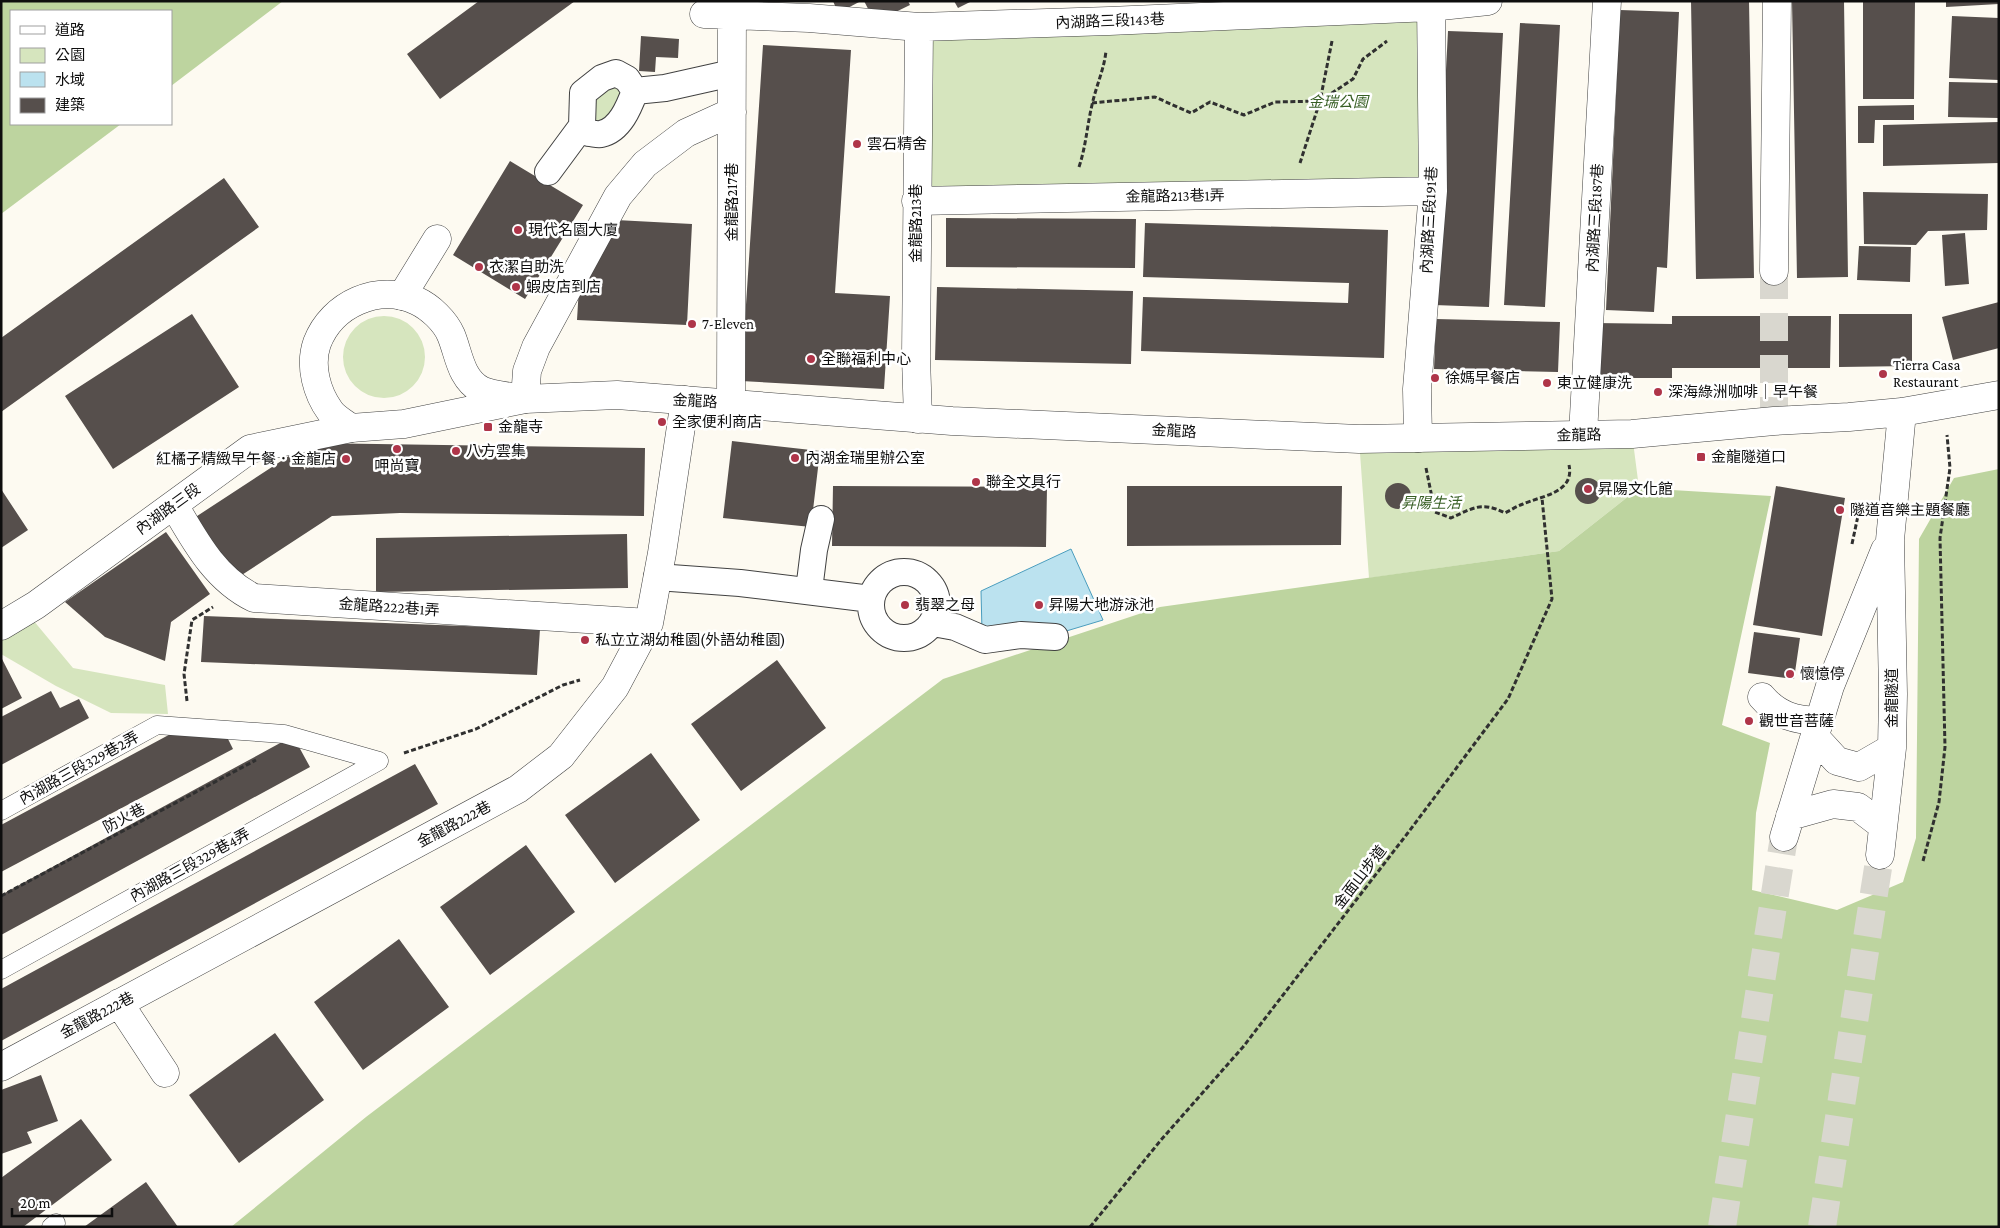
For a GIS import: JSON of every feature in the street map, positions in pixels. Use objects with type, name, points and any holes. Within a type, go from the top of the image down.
[{"type":"street","name":"內湖路三段143巷","points":[[704,14],[732,8],[810,10],[919,27],[1109,21],[1488,1]]},
{"type":"street","name":"內湖路三段187巷","points":[[1573,435],[1607,1]]},
{"type":"street","points":[[1774,271],[1778,1]]},
{"type":"street","name":"內湖路三段191巷","points":[[1418,438],[1417,389],[1433,191],[1431,4]]},
{"type":"street","name":"金龍路217巷","points":[[731,403],[732,8]]},
{"type":"street","name":"金龍路213巷","points":[[918,419],[916,201],[919,27]]},
{"type":"street","points":[[548,172],[582,126],[583,93],[602,78],[616,74],[627,79],[635,91]]},
{"type":"street","points":[[635,91],[665,88],[732,74]]},
{"type":"street","points":[[582,126],[589,133],[602,134],[614,127],[625,116],[635,91]]},
{"type":"street","points":[[350,428],[331,413],[319,392],[314,369],[317,344],[329,322],[346,306],[369,296],[393,294],[417,301],[437,314],[451,334],[457,358],[468,378],[481,390],[525,399],[527,371],[536,347],[618,196],[645,164],[686,133],[732,112]]},
{"type":"street","name":"金龍路213巷1弄","points":[[916,201],[1433,191]]},
{"type":"street","points":[[402,296],[437,238]]},
{"type":"street","name":"金龍路","points":[[350,428],[404,424],[525,399],[617,395],[918,419],[1349,439],[1632,434],[1902,412],[1999,395]]},
{"type":"street","name":"金龍路222巷","points":[[1,1066],[518,789],[561,756],[615,687],[649,623],[685,400]]},
{"type":"street","name":"金龍隧道","points":[[1880,855],[1892,748],[1893,694],[1890,540],[1902,412]]},
{"type":"street","name":"內湖路三段","points":[[1,626],[36,605],[250,449],[350,428]]},
{"type":"street","name":"金龍路222巷1弄","points":[[174,505],[198,546],[221,576],[239,590],[254,598],[649,623]]},
{"type":"street","points":[[809,590],[814,550],[821,519]]},
{"type":"street","name":"金龍隧道","points":[[1883,826],[1858,807],[1833,804],[1787,826],[1830,686],[1890,540]]},
{"type":"street","points":[[901,571],[912,572],[921,576],[929,582],[935,591],[938,601],[933,624],[925,632],[903,639],[892,636],[882,630],[875,621],[871,610],[871,598],[875,589],[882,580],[891,574],[901,571]]},
{"type":"street","points":[[657,577],[809,590],[871,598]]},
{"type":"street","points":[[933,624],[955,628],[985,640],[1021,635],[1055,637]]},
{"type":"street","points":[[1762,697],[1772,708],[1786,716],[1805,720],[1817,729],[1837,761],[1859,767],[1892,748]]},
{"type":"street","points":[[119,1003],[165,1073]]},
{"type":"lane","name":"內湖路三段329巷2弄","points":[[1,810],[157,725],[190,726]]},
{"type":"lane","points":[[190,726],[284,734],[379,761]]},
{"type":"lane","name":"內湖路三段329巷4弄","points":[[1,970],[379,761]]},
{"type":"path","points":[[1068,198],[1084,152],[1092,103],[1105,67],[1109,21]]},
{"type":"path","points":[[1092,103],[1155,98],[1190,113],[1210,102],[1244,115],[1275,102],[1320,101],[1353,79],[1363,59],[1393,36]]},
{"type":"path","points":[[1293,193],[1304,144],[1320,101],[1333,38]]},
{"type":"path","points":[[1923,861],[1939,802],[1945,747],[1940,538],[1950,468],[1945,404]]},
{"type":"path","points":[[1418,438],[1427,470],[1435,512],[1451,518],[1475,506],[1492,506],[1505,513],[1564,487],[1571,473],[1573,435]]},
{"type":"path","name":"金面山步道","points":[[1090,1227],[1161,1140],[1244,1047],[1408,834],[1508,699],[1552,599],[1542,498]]},
{"type":"path","points":[[190,726],[184,674],[192,620],[239,590]]},
{"type":"path","points":[[379,761],[476,729],[563,685],[581,680]]},
{"type":"path","name":"防火巷","points":[[1,896],[257,759]]},
{"type":"green space","points":[[1,1],[283,1],[172,85],[172,10],[10,10],[10,125],[120,125],[1,214]]},
{"type":"green space","name":"金瑞公園","points":[[1431,7],[1433,191],[916,201],[919,27]]},
{"type":"green space","points":[[610,80],[628,96],[604,125],[590,122],[588,98]]},
{"type":"green space","points":[[384,316],[400,319],[413,328],[422,341],[425,357],[422,373],[413,386],[400,395],[384,398],[368,395],[355,386],[346,373],[343,357],[346,341],[355,328],[368,319]]},
{"type":"green space","name":"昇陽生活","points":[[1632,434],[1639,488],[1559,551],[1369,578],[1359,439]]},
{"type":"green space","points":[[1999,469],[1999,1227],[231,1227],[366,1117],[943,679],[1160,607],[1559,551],[1639,488],[1771,496],[1722,725],[1770,743],[1756,813],[1752,890],[1837,910],[1903,882],[1916,838],[1919,539],[1954,478]]},
{"type":"green space","points":[[33,620],[73,668],[165,685],[168,714],[111,713],[56,686],[1,654],[1,639]]},
{"type":"water","name":"昇陽大地游泳池","points":[[1071,549],[1103,620],[1063,632],[982,631],[981,591]]},
{"type":"building","points":[[479,1],[575,1],[440,99],[407,54]]},
{"type":"building","points":[[833,1],[861,1],[838,13]]},
{"type":"building","points":[[864,1],[908,1],[910,5],[875,22]]},
{"type":"building","points":[[954,1],[972,1],[958,8]]},
{"type":"building","points":[[1691,1],[1749,1],[1754,278],[1696,279]]},
{"type":"building","points":[[1792,1],[1844,1],[1848,277],[1797,278]]},
{"type":"building","points":[[1863,1],[1915,1],[1914,99],[1863,99]]},
{"type":"building","points":[[1946,1],[1999,1],[1999,4],[1946,7]]},
{"type":"building","points":[[1620,10],[1679,12],[1667,268],[1657,267],[1654,312],[1606,310]]},
{"type":"building","points":[[1952,16],[1999,18],[1999,80],[1949,78]]},
{"type":"building","points":[[1520,23],[1560,25],[1545,307],[1504,305]]},
{"type":"building","points":[[1448,31],[1503,33],[1489,307],[1434,305]]},
{"type":"building","points":[[641,36],[679,39],[678,58],[656,57],[655,72],[639,71]]},
{"type":"building","points":[[763,45],[851,50],[835,293],[890,296],[884,389],[741,381]]},
{"type":"building","points":[[1949,82],[1999,83],[1999,118],[1948,117]]},
{"type":"building","points":[[1914,105],[1914,120],[1875,120],[1874,143],[1858,143],[1858,106]]},
{"type":"building","points":[[1999,122],[1999,163],[1883,166],[1883,125]]},
{"type":"building","name":"現代名園大廈","points":[[510,161],[583,205],[525,299],[453,255]]},
{"type":"building","points":[[224,178],[259,227],[1,412],[1,338]]},
{"type":"building","points":[[1863,192],[1988,194],[1987,230],[1928,231],[1916,245],[1864,244]]},
{"type":"building","points":[[946,218],[1136,219],[1135,268],[946,267]]},
{"type":"building","points":[[597,219],[692,224],[687,325],[577,320],[581,254]]},
{"type":"building","points":[[1145,223],[1388,230],[1384,358],[1141,351],[1143,297],[1348,303],[1349,283],[1143,277]]},
{"type":"building","points":[[1965,233],[1969,284],[1945,286],[1942,235]]},
{"type":"building","points":[[1859,246],[1911,247],[1910,282],[1857,280]]},
{"type":"building","points":[[937,287],[1133,291],[1131,364],[935,360]]},
{"type":"building","points":[[1999,302],[1999,348],[1953,360],[1942,317]]},
{"type":"building","points":[[192,314],[239,387],[113,469],[65,396]]},
{"type":"building","points":[[1839,314],[1912,314],[1912,366],[1839,367]]},
{"type":"building","points":[[1672,316],[1831,316],[1830,368],[1672,368],[1672,378],[1594,378],[1594,323],[1672,324]]},
{"type":"building","points":[[1436,319],[1560,322],[1558,372],[1434,369]]},
{"type":"building","points":[[732,441],[820,451],[811,527],[723,518]]},
{"type":"building","points":[[310,443],[645,448],[644,516],[400,513],[332,516],[231,582],[191,520],[295,452],[305,470]]},
{"type":"building","name":"昇陽文化館","points":[[1588,478],[1597,482],[1601,491],[1597,500],[1588,504],[1579,500],[1575,491],[1579,482]]},
{"type":"building","points":[[1398,483],[1407,487],[1411,496],[1407,505],[1398,509],[1389,505],[1385,496],[1389,487]]},
{"type":"building","points":[[833,486],[1047,487],[1046,547],[832,546]]},
{"type":"building","points":[[1127,486],[1342,486],[1341,545],[1127,546]]},
{"type":"building","points":[[1776,486],[1845,498],[1822,636],[1753,625]]},
{"type":"building","points":[[1,489],[28,530],[1,548]]},
{"type":"building","points":[[166,532],[210,594],[171,622],[165,661],[105,637],[65,602]]},
{"type":"building","points":[[627,534],[628,588],[376,592],[376,538]]},
{"type":"building","points":[[204,616],[540,629],[537,675],[201,662]]},
{"type":"building","points":[[1754,632],[1800,638],[1794,679],[1748,673]]},
{"type":"building","points":[[1,657],[22,698],[1,709]]},
{"type":"building","points":[[777,660],[826,728],[741,791],[691,724]]},
{"type":"building","points":[[51,691],[60,708],[79,699],[89,718],[1,765],[1,717]]},
{"type":"building","points":[[191,723],[221,725],[233,749],[1,872],[1,825]]},
{"type":"building","points":[[293,736],[310,767],[1,935],[1,895]]},
{"type":"building","points":[[651,753],[700,820],[615,883],[565,815]]},
{"type":"building","points":[[415,764],[438,804],[1,1041],[1,989]]},
{"type":"building","points":[[526,845],[575,912],[490,975],[440,907]]},
{"type":"building","points":[[399,939],[449,1007],[363,1070],[314,1002]]},
{"type":"building","points":[[275,1033],[324,1100],[239,1163],[189,1095]]},
{"type":"building","points":[[41,1075],[58,1121],[27,1132],[32,1143],[1,1154],[1,1090]]},
{"type":"building","points":[[81,1119],[112,1160],[23,1227],[1,1227],[1,1178]]},
{"type":"building","points":[[146,1182],[178,1227],[84,1227]]},
{"type":"tunnel","points":[[1774,271],[1774,421]]},
{"type":"tunnel","points":[[1722,1227],[1784,837]]},
{"type":"tunnel","points":[[1822,1227],[1880,855]]},
{"type":"place","name":"雲石精舍","points":[[857,144]]},
{"type":"place","name":"現代名園大廈","points":[[518,230]]},
{"type":"place","name":"衣潔自助洗","points":[[479,267]]},
{"type":"place","name":"蝦皮店到店","points":[[516,287]]},
{"type":"place","name":"7-Eleven","points":[[692,324]]},
{"type":"place","name":"全聯福利中心","points":[[811,359]]},
{"type":"place","name":"Tierra Casa Restaurant","points":[[1883,374]]},
{"type":"place","name":"徐媽早餐店","points":[[1435,378]]},
{"type":"place","name":"東立健康洗","points":[[1547,383]]},
{"type":"place","name":"深海綠洲咖啡｜早午餐","points":[[1658,392]]},
{"type":"place","name":"全家便利商店","points":[[662,422]]},
{"type":"place","name":"金龍寺","points":[[488,427]]},
{"type":"place","name":"呷尚寶","points":[[397,449]]},
{"type":"place","name":"八方雲集","points":[[456,451]]},
{"type":"place","name":"金龍隧道口","points":[[1701,457]]},
{"type":"place","name":"內湖金瑞里辦公室","points":[[795,458]]},
{"type":"place","name":"紅橘子精緻早午餐．金龍店","points":[[346,459]]},
{"type":"place","name":"聯全文具行","points":[[976,482]]},
{"type":"place","name":"昇陽文化館","points":[[1588,489]]},
{"type":"place","name":"隧道音樂主題餐廳","points":[[1840,510]]},
{"type":"place","name":"翡翠之母","points":[[905,605]]},
{"type":"place","name":"昇陽大地游泳池","points":[[1039,605]]},
{"type":"place","name":"私立立湖幼稚園(外語幼稚園)","points":[[585,640]]},
{"type":"place","name":"懷憶停","points":[[1790,674]]},
{"type":"place","name":"觀世音菩薩","points":[[1749,721]]}]
